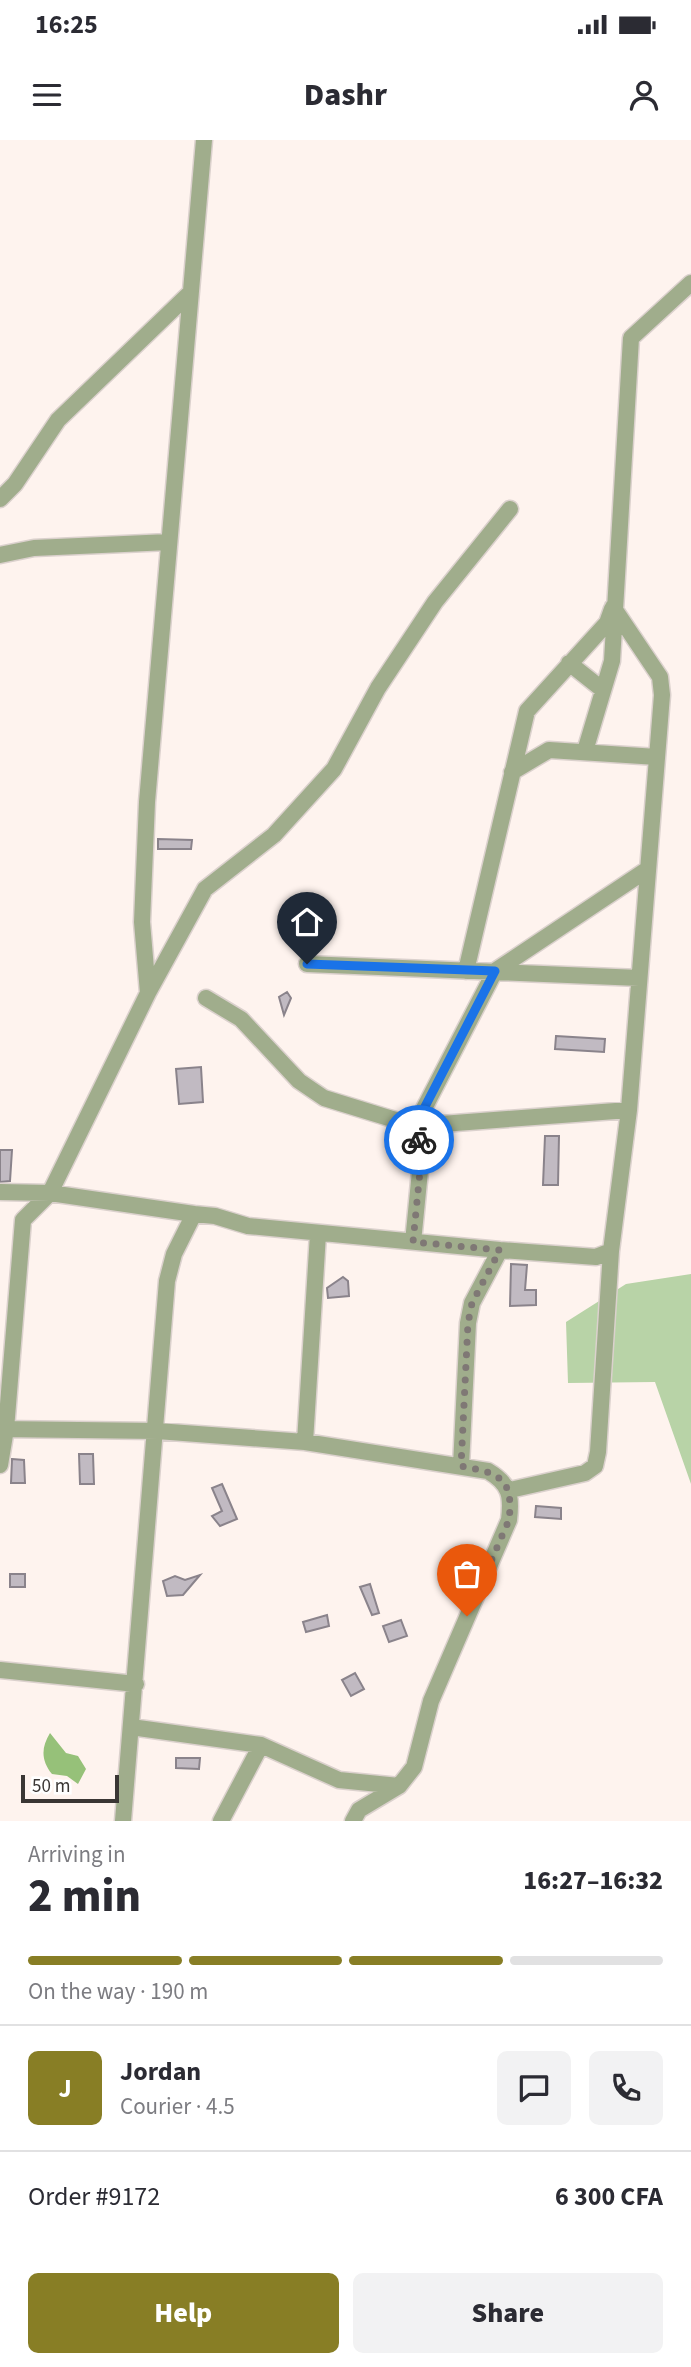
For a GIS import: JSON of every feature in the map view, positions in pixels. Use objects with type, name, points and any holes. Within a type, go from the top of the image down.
[{"type":"street","points":[[148,993],[142,922],[147,802],[204,140]]},
{"type":"street","points":[[585,751],[612,661],[613,607],[631,338],[691,284]]},
{"type":"street","points":[[0,499],[16,484],[58,420],[190,293]]},
{"type":"street","points":[[0,1465],[23,1220],[50,1193],[148,993],[205,890],[274,835],[334,769],[378,688],[435,602],[510,509]]},
{"type":"street","points":[[0,555],[34,548],[169,541]]},
{"type":"street","points":[[466,971],[527,711],[607,622],[613,607]]},
{"type":"street","points":[[510,1490],[585,1473],[595,1466],[611,1251],[629,1110],[662,695],[660,677],[613,607]]},
{"type":"street","points":[[569,663],[603,690]]},
{"type":"street","points":[[512,772],[549,750],[657,757]]},
{"type":"street","points":[[413,1242],[422,1151],[415,1126],[495,971],[648,869]]},
{"type":"street","points":[[307,964],[639,978]]},
{"type":"street","points":[[206,999],[241,1019],[299,1081],[324,1098],[415,1126],[629,1110]]},
{"type":"street","points":[[0,1192],[50,1193],[215,1216],[248,1226],[318,1234],[596,1257],[611,1251]]},
{"type":"street","points":[[123,1821],[157,1431],[167,1281],[174,1254],[194,1214]]},
{"type":"street","points":[[305,1441],[318,1234]]},
{"type":"street","points":[[461,1466],[468,1323],[472,1303],[500,1250]]},
{"type":"street","points":[[3,1429],[157,1431],[305,1441],[488,1471],[502,1479],[510,1490],[509,1520],[431,1701],[414,1767],[399,1786],[359,1810],[353,1821]]},
{"type":"street","points":[[0,1670],[136,1684]]},
{"type":"street","points":[[131,1727],[261,1745],[339,1780],[399,1786]]},
{"type":"street","points":[[220,1821],[261,1745]]},
{"type":"green space","points":[[691,1274],[691,1484],[655,1382],[568,1383],[566,1322],[626,1284]]},
{"type":"green space","points":[[50,1733],[66,1753],[78,1756],[86,1769],[78,1784],[67,1776],[52,1774],[48,1769],[44,1754]]},
{"type":"building","points":[[158,839],[192,840],[191,849],[158,849]]},
{"type":"building","points":[[287,992],[291,998],[284,1015],[279,997]]},
{"type":"building","points":[[556,1036],[605,1039],[604,1052],[555,1049]]},
{"type":"building","points":[[201,1067],[203,1102],[179,1104],[176,1069]]},
{"type":"building","points":[[545,1136],[559,1136],[558,1185],[543,1185]]},
{"type":"building","points":[[0,1150],[12,1150],[10,1181],[0,1182]]},
{"type":"building","points":[[511,1264],[527,1265],[525,1290],[536,1290],[536,1305],[510,1306]]},
{"type":"building","points":[[343,1277],[348,1281],[349,1296],[328,1298],[327,1288]]},
{"type":"building","points":[[79,1454],[93,1454],[94,1484],[80,1484]]},
{"type":"building","points":[[12,1459],[24,1460],[25,1483],[11,1483]]},
{"type":"building","points":[[222,1484],[237,1519],[220,1526],[212,1516],[222,1511],[212,1488]]},
{"type":"building","points":[[536,1506],[561,1508],[561,1519],[535,1517]]},
{"type":"building","points":[[10,1574],[25,1574],[25,1587],[10,1587]]},
{"type":"building","points":[[200,1575],[183,1595],[167,1596],[163,1581],[175,1576],[185,1580]]},
{"type":"building","points":[[370,1584],[379,1613],[372,1615],[360,1587]]},
{"type":"building","points":[[327,1615],[329,1626],[306,1632],[303,1622]]},
{"type":"building","points":[[401,1620],[407,1636],[389,1642],[383,1626]]},
{"type":"building","points":[[355,1673],[364,1689],[351,1696],[342,1680]]},
{"type":"building","points":[[176,1758],[200,1758],[199,1769],[176,1768]]},
{"type":"way so far","points":[[419,1140],[422,1151],[413,1242],[500,1250],[472,1303],[468,1323],[461,1466],[488,1471],[502,1479],[510,1490],[511,1504],[509,1520],[467,1616]]},
{"type":"route","points":[[307,964],[495,971],[415,1126],[419,1140]]}]
